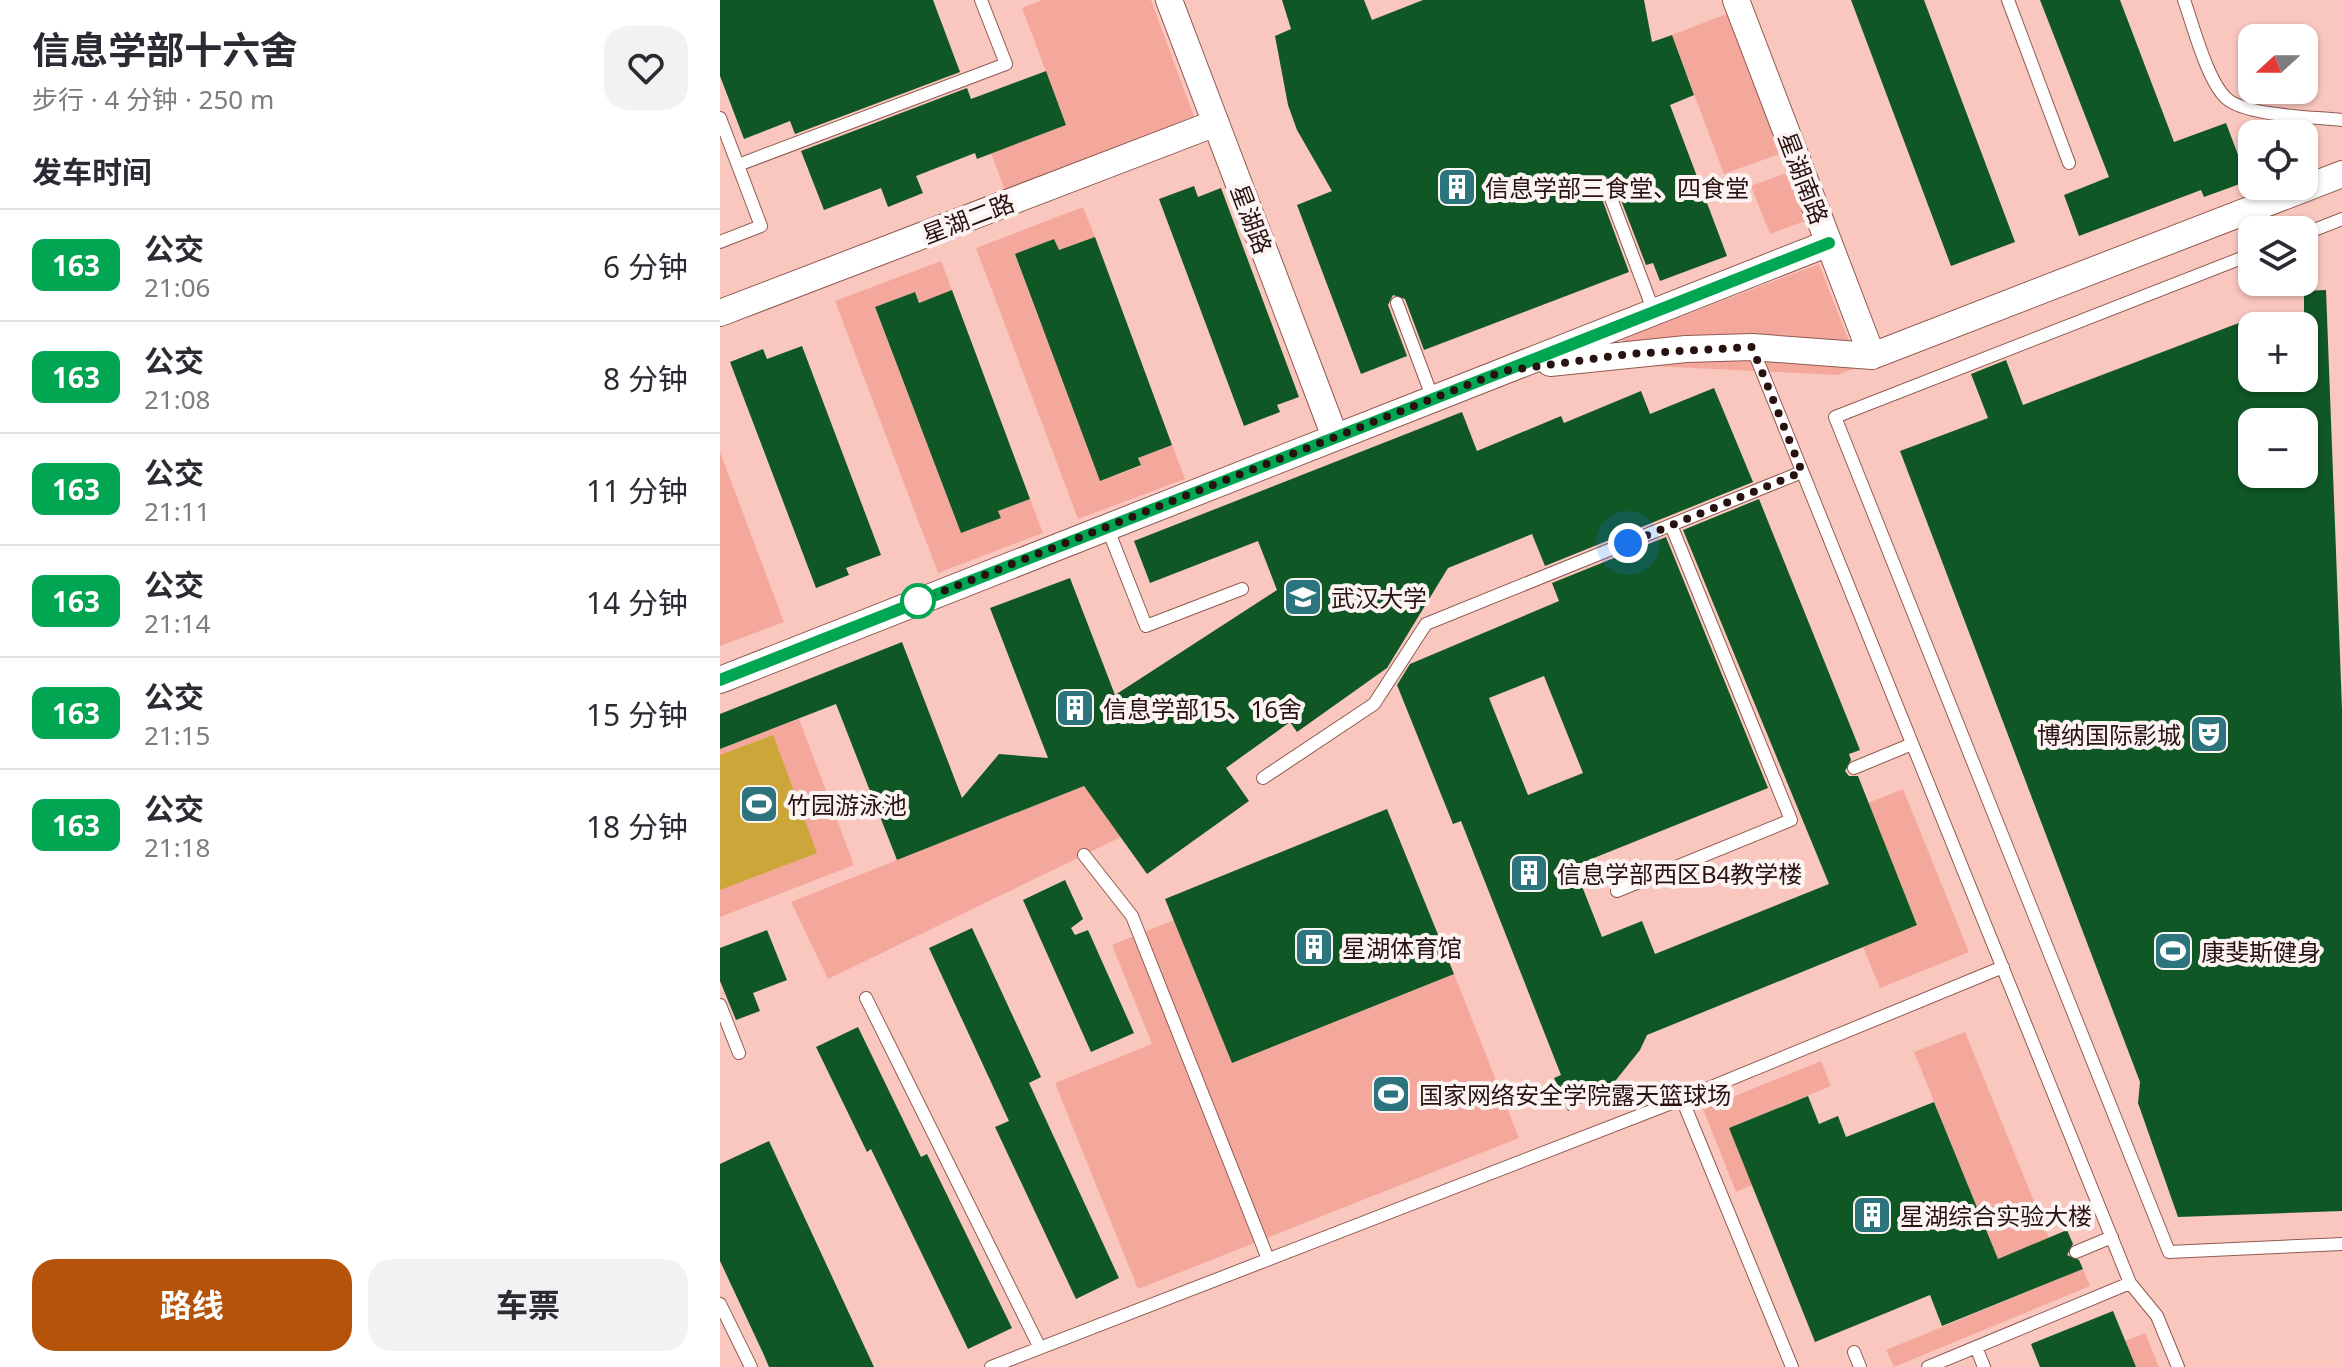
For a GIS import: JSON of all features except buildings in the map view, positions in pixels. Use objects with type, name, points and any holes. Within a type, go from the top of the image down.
[{"type":"street","name":"星湖路","points":[[1169,0],[1335,437]]},
{"type":"street","name":"星湖南路","points":[[1736,0],[1872,356]]},
{"type":"street","name":"星湖二路","points":[[720,313],[1216,123]]},
{"type":"street","points":[[1503,371],[1629,354],[1752,347],[1872,356],[2342,174]]},
{"type":"street","points":[[720,680],[1829,243]]},
{"type":"lane","points":[[738,165],[1006,64],[981,0]]},
{"type":"lane","points":[[2008,0],[2069,163]]},
{"type":"lane","points":[[2184,0],[2212,73],[2226,98],[2246,108],[2342,120]]},
{"type":"lane","points":[[720,118],[761,226],[720,242]]},
{"type":"lane","points":[[1606,185],[1654,312]]},
{"type":"lane","points":[[2318,228],[2342,219]]},
{"type":"lane","points":[[2238,259],[1835,417],[2169,1252],[2342,1244]]},
{"type":"lane","points":[[1397,303],[1433,399]]},
{"type":"lane","points":[[1752,347],[2130,1283],[2157,1316],[2178,1367]]},
{"type":"lane","points":[[1263,778],[1374,704],[1426,624],[1802,472]]},
{"type":"lane","points":[[1617,891],[1791,820],[1787,795],[1671,525]]},
{"type":"lane","points":[[1107,527],[1146,626],[1242,589]]},
{"type":"lane","points":[[1854,768],[1912,744]]},
{"type":"lane","points":[[1084,855],[1132,916],[1268,1259]]},
{"type":"lane","points":[[991,1367],[1682,1099],[2003,967]]},
{"type":"lane","points":[[866,998],[1040,1348]]},
{"type":"lane","points":[[720,1005],[739,1053]]},
{"type":"lane","points":[[1682,1099],[1792,1367]]},
{"type":"lane","points":[[2076,1252],[2112,1237]]},
{"type":"lane","points":[[1928,1367],[2130,1283]]},
{"type":"lane","points":[[720,1304],[751,1367]]},
{"type":"lane","points":[[1976,1347],[1984,1367]]},
{"type":"lane","points":[[1854,1352],[1860,1367]]},
{"type":"shaded area","points":[[1042,0],[1151,0],[1196,122],[1006,193],[991,153],[1066,125],[1022,8]]},
{"type":"shaded area","points":[[1729,13],[1782,153],[1724,174],[1672,35]]},
{"type":"shaded area","points":[[1789,172],[1808,220],[1770,234],[1751,186]]},
{"type":"shaded area","points":[[1083,207],[1095,237],[1059,250],[1054,239],[1015,255],[1100,481],[1141,466],[1138,458],[1172,445],[1185,479],[1078,519],[976,248]]},
{"type":"shaded area","points":[[941,261],[952,290],[919,303],[914,292],[875,308],[961,533],[1001,518],[998,511],[1030,499],[1043,533],[938,573],[835,301]]},
{"type":"shaded area","points":[[1819,264],[1859,367],[1837,375],[1632,365],[1622,339]]},
{"type":"shaded area","points":[[720,452],[784,622],[720,646]]},
{"type":"shaded area","points":[[799,719],[854,865],[720,917],[720,749]]},
{"type":"shaded area","name":"竹园游泳池","points":[[773,735],[817,853],[720,890],[720,755]]},
{"type":"shaded area","points":[[1084,786],[1121,837],[828,979],[791,902]]},
{"type":"shaded area","points":[[1903,789],[1969,952],[1880,988],[1863,947],[1917,924],[1868,803]]},
{"type":"shaded area","points":[[1174,920],[1232,1063],[1454,974],[1519,1138],[1138,1289],[1055,1083],[1152,1044],[1112,945]]},
{"type":"shaded area","points":[[1965,1032],[2049,1238],[1998,1259],[1914,1052]]},
{"type":"shaded area","points":[[1821,1061],[1831,1086],[1729,1128],[1752,1185],[1736,1192],[1703,1109]]},
{"type":"shaded area","points":[[2083,1269],[2090,1286],[1894,1367],[1886,1350]]},
{"type":"shaded area","points":[[2145,1333],[2159,1367],[2136,1367],[2125,1341]]},
{"type":"bus line","name":"163","points":[[720,680],[1829,243]]},
{"type":"place","name":"信息学部三食堂、四食堂","points":[[1457,187]]},
{"type":"place","name":"武汉大学","points":[[1303,597]]},
{"type":"place","name":"信息学部15、16舍","points":[[1075,708]]},
{"type":"place","name":"博纳国际影城","points":[[2209,734]]},
{"type":"place","name":"竹园游泳池","points":[[759,804]]},
{"type":"place","name":"信息学部西区B4教学楼","points":[[1529,873]]},
{"type":"place","name":"星湖体育馆","points":[[1314,947]]},
{"type":"place","name":"康斐斯健身","points":[[2173,951]]},
{"type":"place","name":"国家网络安全学院露天篮球场","points":[[1391,1094]]},
{"type":"place","name":"星湖综合实验大楼","points":[[1872,1215]]},
{"type":"route","points":[[918,601],[1503,371],[1629,354],[1752,347],[1802,472],[1628,543]]}]
